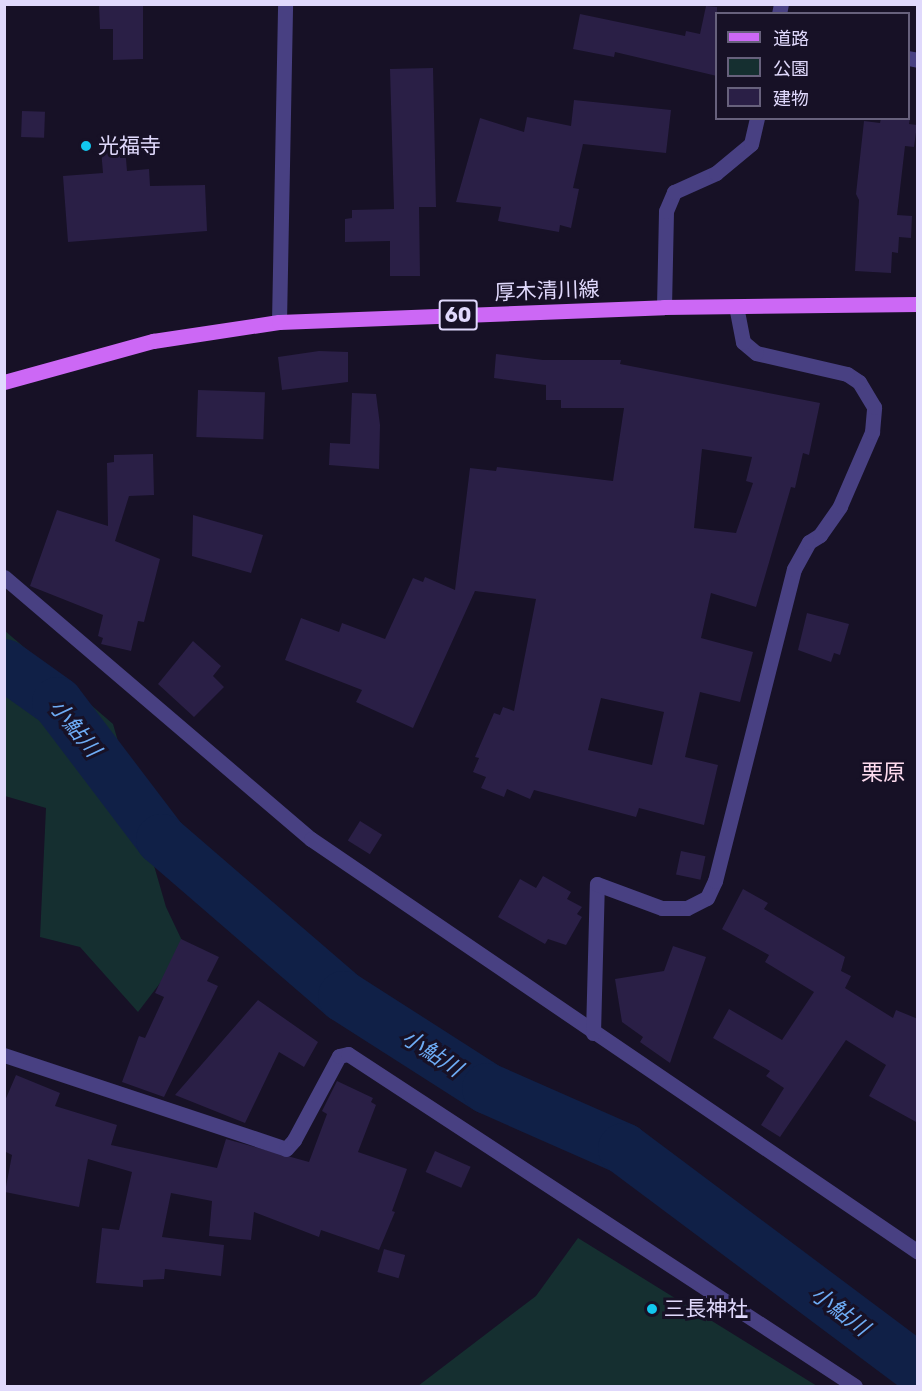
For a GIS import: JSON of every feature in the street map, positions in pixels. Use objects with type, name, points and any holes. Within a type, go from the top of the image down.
[{"type":"main road","name":"厚木清川線","points":[[4,382],[153,341],[279,322],[664,307],[918,304]]},
{"type":"street","points":[[279,322],[285,4]]},
{"type":"street","points":[[664,307],[666,211],[674,192],[716,173],[751,144],[757,120]]},
{"type":"street","points":[[593,1032],[597,884],[662,908],[687,908],[706,898],[716,881],[794,569],[809,542],[820,536],[840,506],[872,432],[874,407],[869,393],[847,374],[756,353],[743,342],[736,307]]},
{"type":"street","points":[[4,577],[311,839],[918,1252]]},
{"type":"street","points":[[4,1055],[285,1149],[294,1140],[339,1056],[348,1054],[855,1386]]},
{"type":"green space","points":[[4,630],[113,724],[166,907],[186,949],[138,1012],[80,947],[40,937],[46,808],[5,796]]},
{"type":"green space","points":[[578,1238],[817,1386],[418,1386],[536,1296]]},
{"type":"building","points":[[99,4],[143,4],[143,59],[113,60],[113,29],[100,29]]},
{"type":"building","points":[[706,6],[717,7],[717,12],[715,12],[715,76],[615,52],[614,57],[573,49],[580,14],[685,36],[686,31],[700,34]]},
{"type":"building","points":[[433,68],[436,207],[419,207],[420,276],[390,276],[390,241],[345,242],[345,219],[352,218],[352,210],[394,209],[390,69]]},
{"type":"building","points":[[574,100],[671,110],[666,153],[583,144],[573,188],[579,189],[571,228],[560,225],[559,232],[498,221],[501,207],[456,202],[480,118],[524,132],[527,117],[571,126]]},
{"type":"building","points":[[22,111],[45,112],[44,138],[21,137]]},
{"type":"building","points":[[881,120],[910,120],[909,124],[917,125],[914,147],[905,146],[897,215],[912,216],[911,238],[899,237],[898,253],[892,252],[891,273],[855,271],[859,200],[856,194],[864,121],[880,123]]},
{"type":"building","points":[[125,147],[127,171],[149,169],[150,186],[205,185],[207,231],[68,242],[63,176],[103,173],[101,149]]},
{"type":"building","points":[[319,351],[348,352],[348,382],[282,390],[278,357]]},
{"type":"building","points":[[496,354],[543,360],[621,360],[620,364],[820,403],[809,455],[803,453],[795,488],[791,487],[756,607],[711,593],[701,638],[753,652],[740,702],[700,692],[685,757],[718,765],[704,825],[639,808],[636,817],[534,790],[530,799],[507,789],[504,797],[481,788],[486,777],[473,772],[479,758],[475,757],[494,713],[500,715],[503,707],[514,711],[536,599],[475,591],[413,728],[356,702],[362,690],[285,660],[301,618],[339,632],[342,623],[385,639],[413,578],[423,582],[425,577],[455,590],[470,468],[496,471],[497,467],[613,481],[624,408],[561,408],[561,400],[546,400],[546,385],[494,378]],"holes":[[[702,449],[752,457],[746,481],[753,483],[736,533],[694,528]],[[601,698],[664,712],[652,765],[588,750]]]},
{"type":"building","points":[[198,390],[265,392],[263,439],[196,437]]},
{"type":"building","points":[[352,393],[376,394],[380,425],[379,469],[329,465],[330,443],[350,444]]},
{"type":"building","points":[[153,454],[154,495],[129,496],[115,541],[160,559],[144,622],[138,621],[131,651],[101,644],[103,638],[98,636],[103,615],[30,586],[57,510],[108,526],[107,463],[114,462],[114,455]]},
{"type":"building","points":[[193,515],[263,535],[251,573],[192,556]]},
{"type":"building","points":[[807,613],[849,624],[840,655],[834,653],[831,662],[798,650]]},
{"type":"building","points":[[193,641],[221,666],[213,676],[224,687],[194,717],[158,684]]},
{"type":"building","points":[[360,821],[382,835],[370,854],[348,841]]},
{"type":"building","points":[[681,851],[705,856],[700,880],[676,874]]},
{"type":"building","points":[[543,876],[571,892],[567,899],[582,907],[577,914],[582,917],[566,945],[548,939],[545,944],[498,917],[520,879],[536,888]]},
{"type":"building","points":[[743,889],[768,903],[764,909],[845,957],[841,971],[851,976],[845,988],[893,1018],[896,1010],[918,1019],[918,1123],[869,1096],[886,1065],[846,1040],[780,1137],[761,1125],[784,1088],[766,1076],[770,1071],[713,1038],[729,1009],[782,1040],[814,992],[765,962],[769,955],[722,929]]},
{"type":"building","points":[[181,939],[219,957],[207,981],[218,986],[164,1097],[122,1082],[139,1036],[145,1038],[164,997],[155,993]]},
{"type":"building","points":[[673,946],[706,957],[670,1063],[640,1042],[643,1037],[622,1022],[615,979],[664,971]]},
{"type":"building","points":[[258,1000],[318,1042],[304,1067],[279,1052],[245,1123],[175,1095]]},
{"type":"building","points":[[16,1075],[60,1093],[55,1106],[117,1125],[111,1145],[217,1168],[226,1139],[309,1162],[327,1114],[322,1111],[337,1081],[373,1098],[371,1102],[376,1105],[358,1152],[407,1169],[392,1211],[395,1212],[379,1250],[321,1230],[319,1237],[254,1212],[251,1240],[209,1236],[212,1201],[171,1193],[162,1237],[224,1245],[221,1276],[165,1269],[164,1279],[143,1280],[143,1287],[96,1283],[102,1228],[119,1230],[132,1172],[88,1159],[79,1207],[5,1192],[12,1155],[4,1151],[4,1103]]},
{"type":"building","points":[[435,1151],[471,1167],[461,1188],[426,1172]]},
{"type":"building","points":[[384,1249],[405,1255],[399,1278],[377,1272]]},
{"type":"waterway","name":"小鮎川","points":[[4,664],[57,702],[161,839],[343,996],[487,1088],[623,1148],[918,1369]]},
{"type":"place","name":"光福寺","points":[[86,146]]},
{"type":"place","name":"三長神社","points":[[652,1309]]},
{"type":"district","name":"栗原","points":[[883,773]]}]
